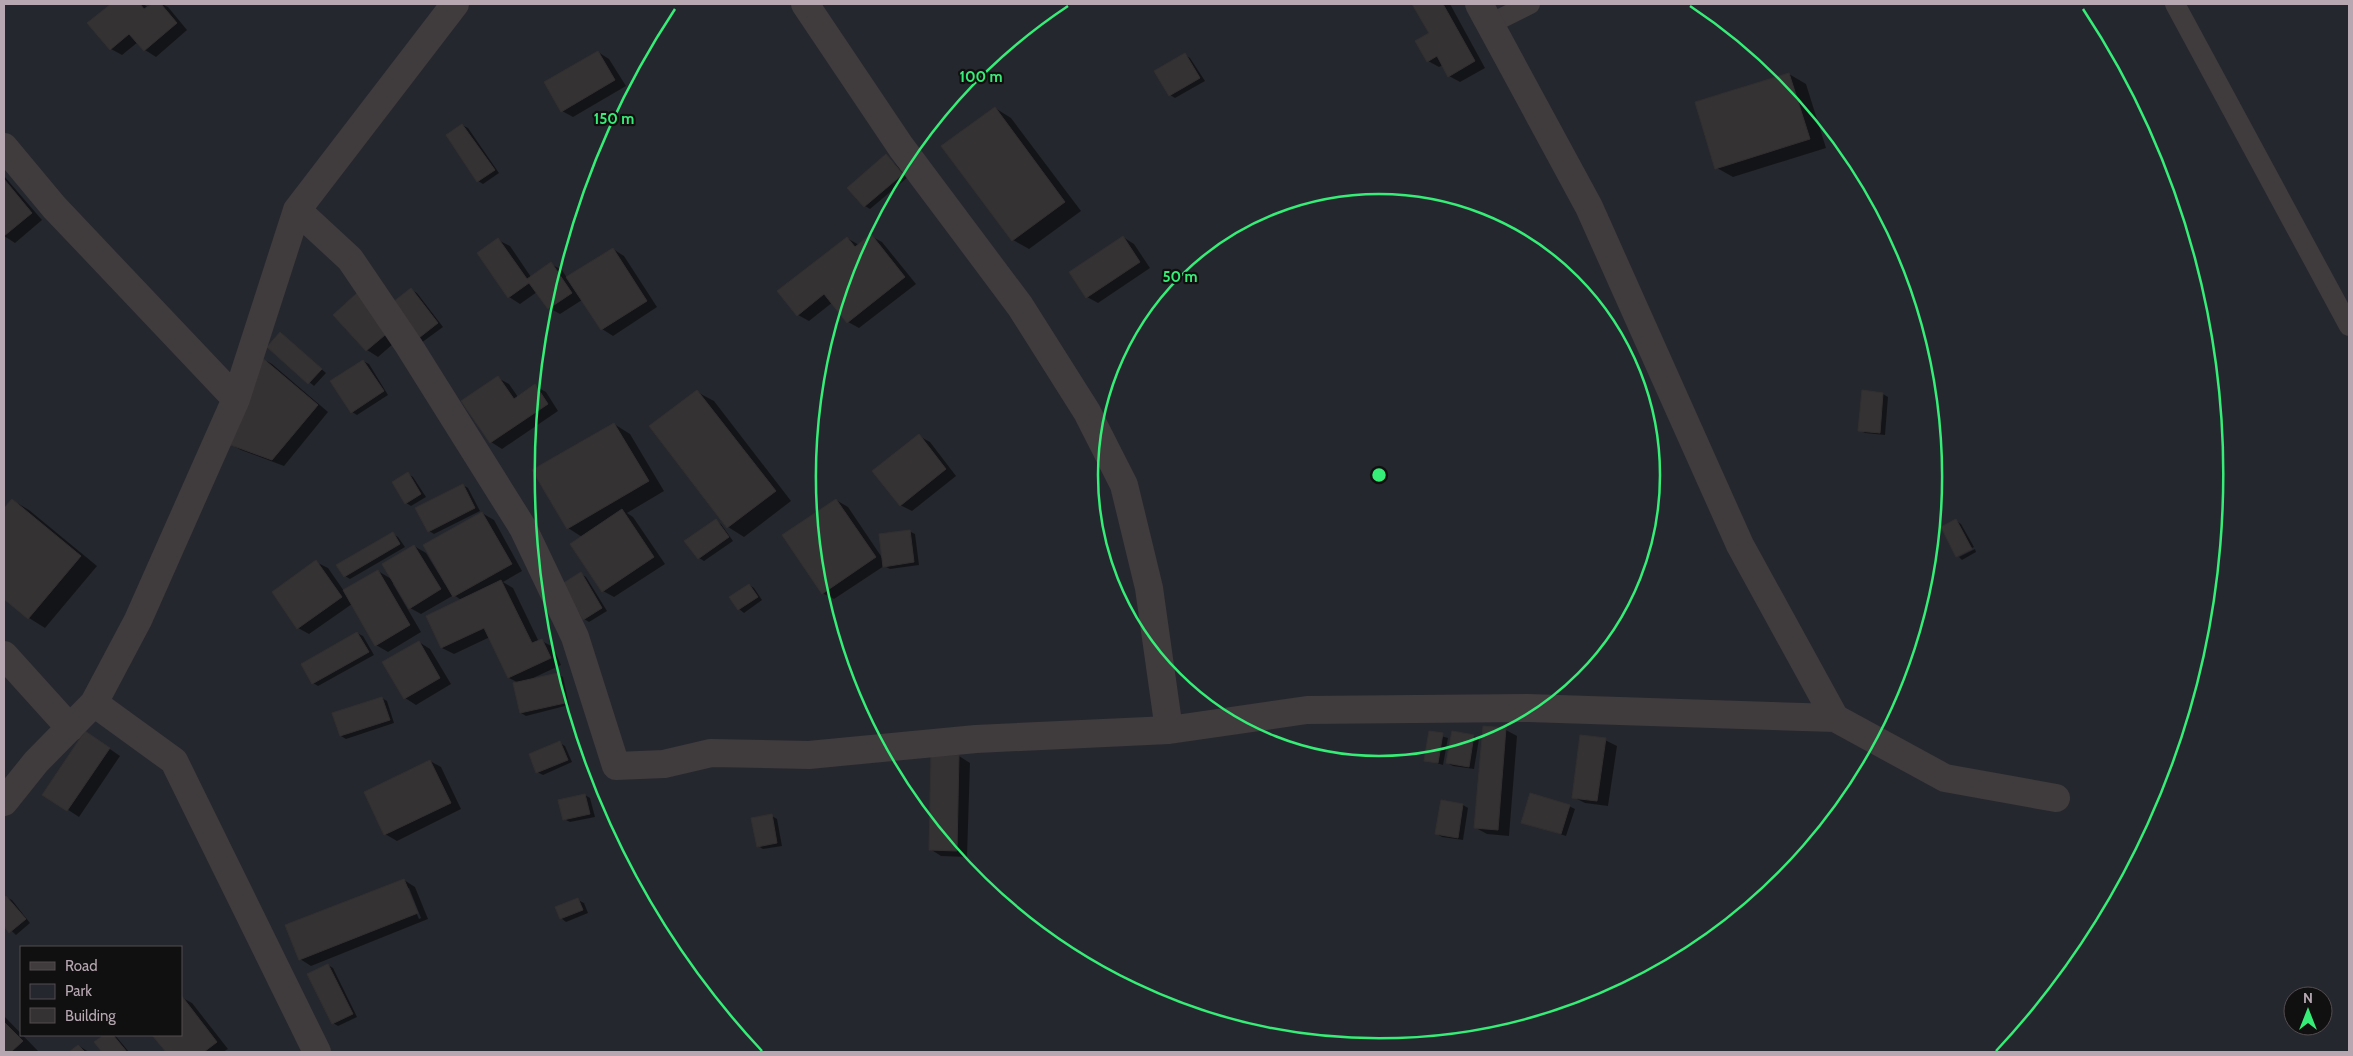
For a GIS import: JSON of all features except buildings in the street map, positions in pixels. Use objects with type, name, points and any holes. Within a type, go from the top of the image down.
[{"type":"street","points":[[4,802],[36,762],[94,703],[138,620],[236,400],[297,210],[455,4]]},
{"type":"street","points":[[805,4],[901,147],[1020,306],[1087,412],[1124,485],[1148,588],[1169,730]]},
{"type":"street","points":[[1484,14],[1589,207],[1740,545],[1835,718]]},
{"type":"street","points":[[4,147],[54,207],[236,400]]},
{"type":"street","points":[[297,210],[350,259],[409,346],[523,528],[575,637],[616,766],[664,764],[711,753],[809,755],[976,739],[1169,730],[1307,710],[1528,708],[1835,718],[1945,778],[2056,798]]},
{"type":"street","points":[[4,655],[70,728]]},
{"type":"street","points":[[94,703],[174,761],[318,1052]]},
{"type":"lane","points":[[1484,14],[1530,4]]},
{"type":"lane","points":[[2175,4],[2349,326]]},
{"type":"green space","points":[[4,4],[2349,4],[2349,1052],[4,1052]]}]
